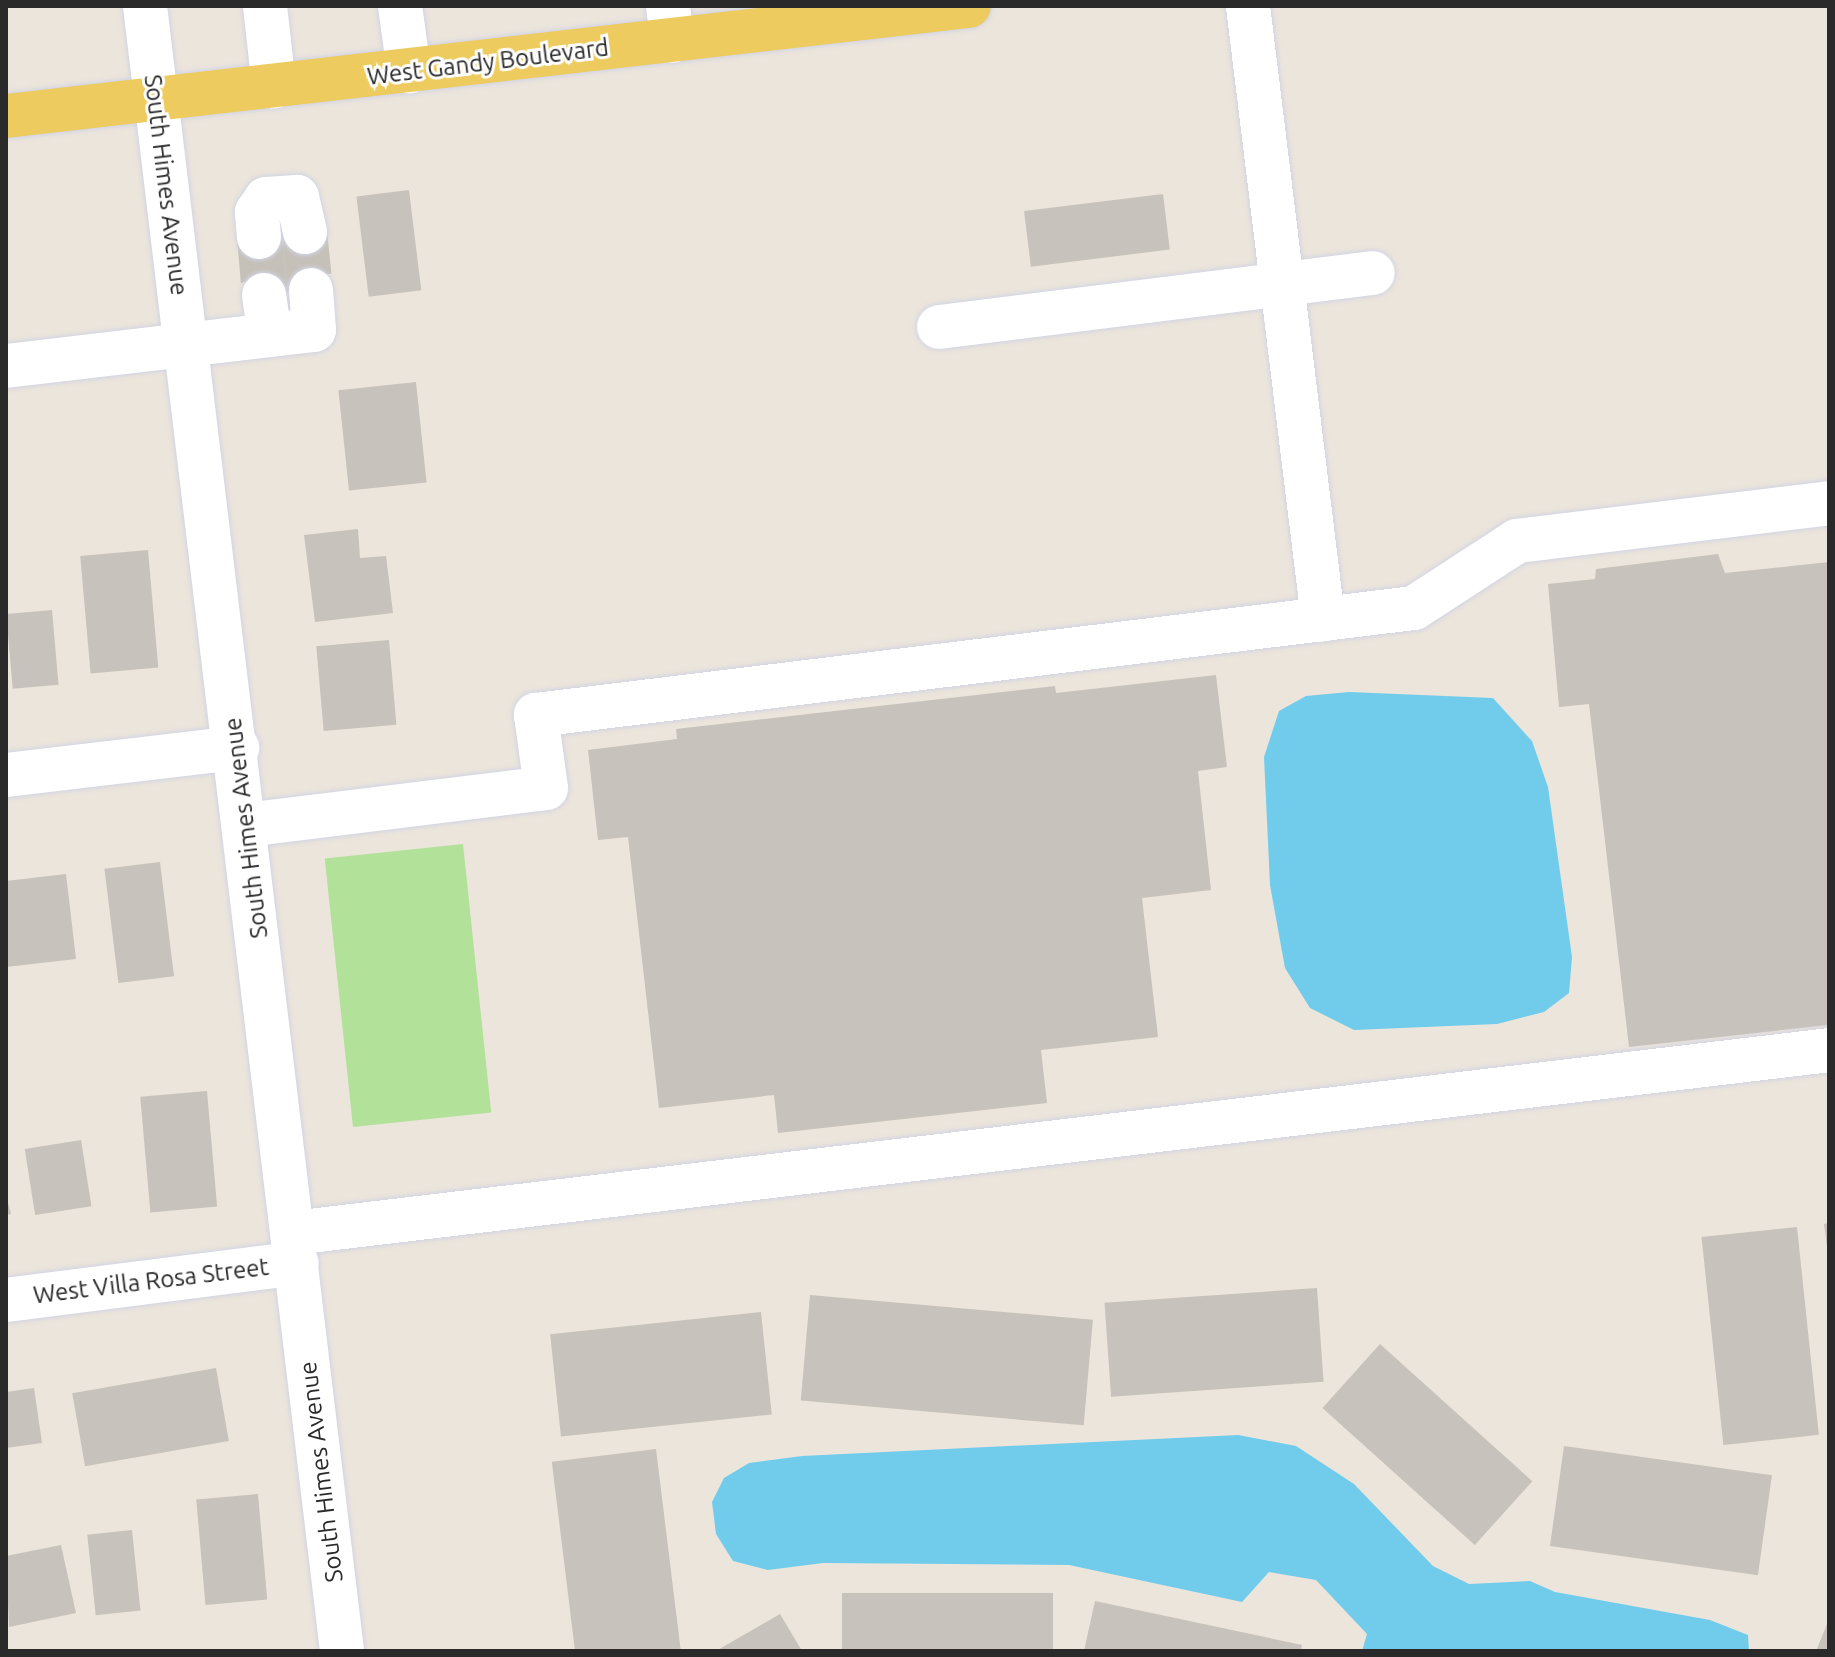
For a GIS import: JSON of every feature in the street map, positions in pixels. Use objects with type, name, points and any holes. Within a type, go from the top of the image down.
[{"type":"main road","name":"West Gandy Boulevard","points":[[6,116],[409,71],[670,23],[969,6]]},
{"type":"street","name":"South Himes Avenue","points":[[145,6],[154,100],[237,748],[342,1651]]},
{"type":"street","points":[[265,6],[274,86]]},
{"type":"street","points":[[400,6],[409,71]]},
{"type":"street","points":[[1248,6],[1323,619]]},
{"type":"street","points":[[259,237],[257,212],[266,199],[297,197],[305,232]]},
{"type":"street","points":[[939,327],[1373,273]]},
{"type":"street","points":[[6,366],[187,342],[267,315],[314,330],[311,290]]},
{"type":"street","points":[[246,825],[546,788],[536,715],[1414,608],[1517,541],[1829,503]]},
{"type":"street","points":[[6,775],[237,748]]},
{"type":"street","name":"West Villa Rosa Street","points":[[6,1300],[295,1248],[1829,1050]]},
{"type":"green space","points":[[463,844],[491,1113],[353,1127],[325,859]]},
{"type":"water","points":[[1349,692],[1493,698],[1532,741],[1548,787],[1572,957],[1569,993],[1544,1012],[1497,1024],[1354,1030],[1310,1008],[1285,968],[1270,885],[1264,757],[1279,711],[1306,696]]},
{"type":"water","points":[[1238,1435],[1296,1446],[1354,1484],[1433,1566],[1469,1584],[1530,1581],[1555,1592],[1710,1620],[1748,1635],[1749,1651],[1362,1651],[1367,1634],[1316,1580],[1269,1572],[1242,1602],[1069,1565],[823,1563],[768,1570],[733,1561],[716,1534],[712,1502],[724,1478],[749,1463],[802,1456]]},
{"type":"building","points":[[409,190],[421,290],[369,297],[356,196]]},
{"type":"building","points":[[1163,194],[1170,250],[1031,267],[1024,211]]},
{"type":"building","points":[[320,230],[327,288],[254,297],[247,239]]},
{"type":"building","points":[[416,382],[427,482],[349,491],[338,390]]},
{"type":"building","points":[[358,529],[360,558],[386,556],[393,613],[315,622],[304,535]]},
{"type":"building","points":[[148,550],[158,668],[91,673],[80,556]]},
{"type":"building","points":[[1718,554],[1725,573],[1829,562],[1829,1025],[1629,1047],[1589,704],[1559,707],[1548,584],[1595,579],[1596,569]]},
{"type":"building","points":[[52,610],[59,685],[13,689],[6,614]]},
{"type":"building","points":[[389,640],[396,725],[324,731],[316,646]]},
{"type":"building","points":[[1216,675],[1227,767],[1198,771],[1211,890],[1142,898],[1158,1037],[1041,1050],[1047,1103],[778,1133],[774,1095],[659,1108],[628,837],[598,840],[588,750],[677,739],[676,729],[1055,686],[1056,693]]},
{"type":"building","points":[[160,862],[174,976],[118,983],[104,869]]},
{"type":"building","points":[[66,874],[76,959],[6,967],[6,881]]},
{"type":"building","points":[[207,1091],[217,1207],[150,1212],[140,1097]]},
{"type":"building","points":[[81,1140],[91,1206],[35,1215],[25,1149]]},
{"type":"building","points":[[6,1195],[11,1214],[6,1215]]},
{"type":"building","points":[[1829,1223],[1829,1246],[1827,1247],[1824,1224]]},
{"type":"building","points":[[1797,1227],[1819,1435],[1723,1445],[1702,1237]]},
{"type":"building","points":[[1317,1288],[1324,1382],[1111,1397],[1105,1303]]},
{"type":"building","points":[[810,1295],[1093,1320],[1084,1425],[801,1401]]},
{"type":"building","points":[[761,1312],[772,1414],[561,1437],[550,1334]]},
{"type":"building","points":[[1380,1344],[1532,1481],[1475,1545],[1322,1408]]},
{"type":"building","points":[[216,1368],[229,1441],[85,1466],[72,1393]]},
{"type":"building","points":[[34,1388],[42,1443],[6,1448],[6,1392]]},
{"type":"building","points":[[1564,1446],[1772,1475],[1758,1575],[1550,1546]]},
{"type":"building","points":[[656,1449],[681,1650],[575,1651],[552,1462]]},
{"type":"building","points":[[258,1494],[267,1600],[205,1605],[196,1499]]},
{"type":"building","points":[[132,1530],[140,1611],[96,1615],[87,1535]]},
{"type":"building","points":[[61,1545],[76,1613],[9,1627],[6,1556]]},
{"type":"building","points":[[842,1593],[1053,1593],[1053,1651],[842,1651]]},
{"type":"building","points":[[1095,1601],[1302,1645],[1301,1651],[1084,1651]]},
{"type":"building","points":[[780,1614],[802,1651],[716,1651]]},
{"type":"building","points":[[1829,1619],[1829,1651],[1816,1651]]},
{"type":"tunnel","points":[[305,232],[311,290]]},
{"type":"tunnel","points":[[259,237],[264,295]]}]
